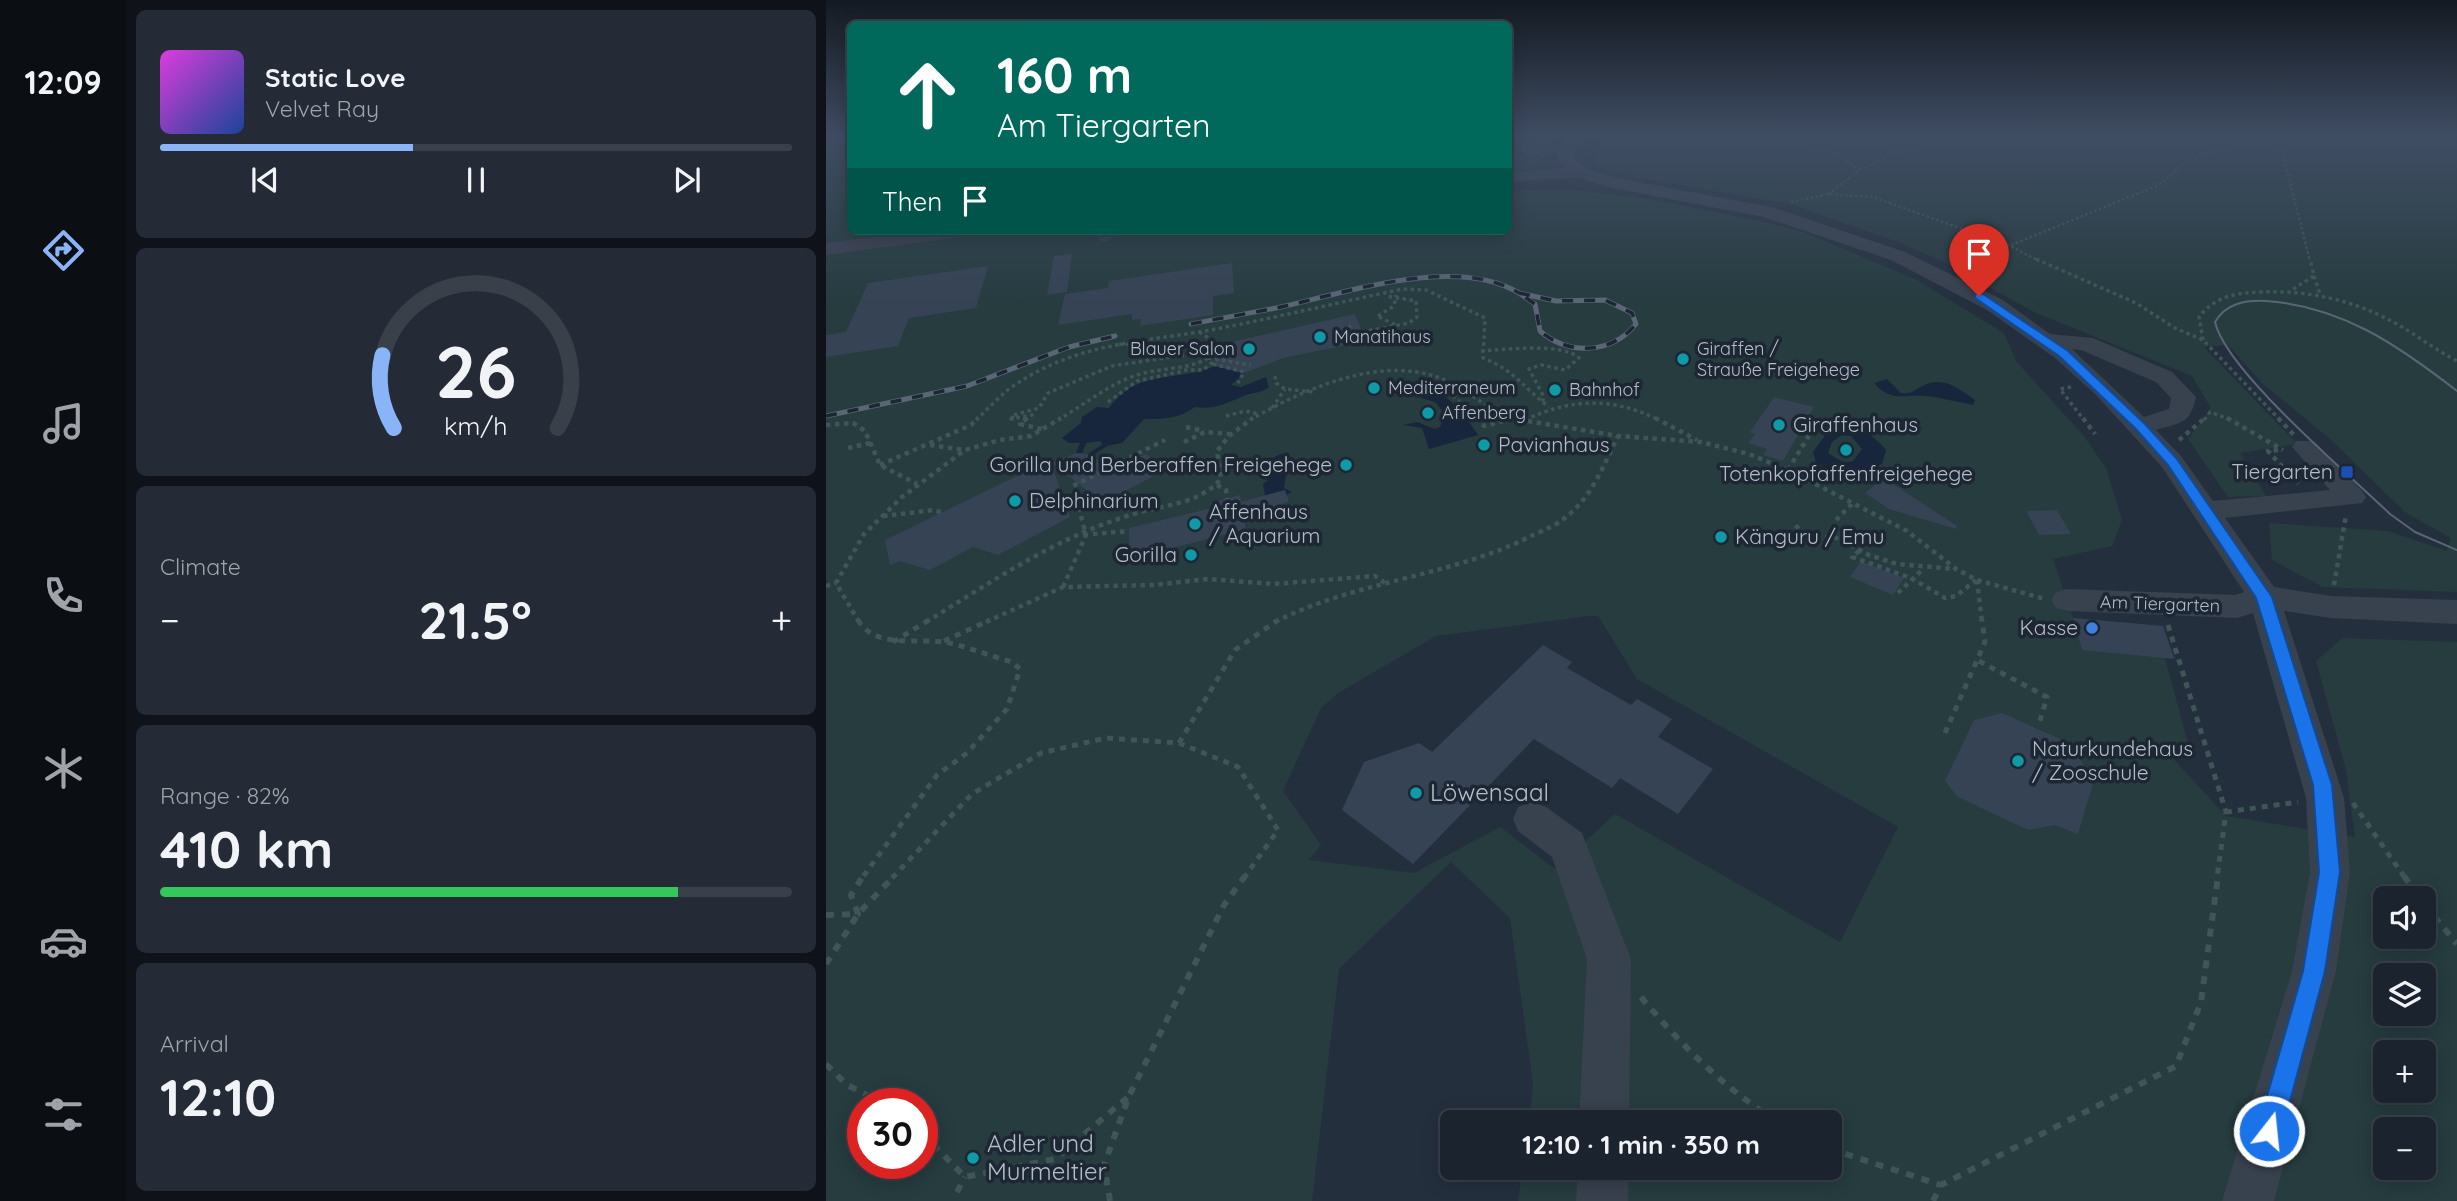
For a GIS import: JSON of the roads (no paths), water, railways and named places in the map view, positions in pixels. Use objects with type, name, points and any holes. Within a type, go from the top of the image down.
[{"type":"street","points":[[1654,191],[1768,212],[1845,235],[1919,265],[1995,305],[2080,367],[2141,426],[2172,462],[2264,597],[2324,791],[2330,872],[2314,971],[2248,1201]]},
{"type":"street","points":[[826,249],[932,235]]},
{"type":"street","points":[[2046,340],[2085,343],[2164,377],[2184,397],[2180,414],[2141,426]]},
{"type":"street","points":[[2205,511],[2352,496],[2292,449]]},
{"type":"street","points":[[2264,597],[2331,607],[2457,612]]},
{"type":"street","name":"Am Tiergarten","points":[[2067,600],[2237,607],[2264,597]]},
{"type":"street","points":[[1532,819],[1568,846],[1609,959],[1604,1110]]},
{"type":"street","points":[[1602,1201],[1603,1180]]},
{"type":"water","points":[[1215,366],[1244,373],[1231,385],[1241,387],[1266,377],[1269,387],[1220,406],[1195,407],[1171,417],[1144,419],[1122,443],[1107,446],[1093,455],[1089,453],[1102,445],[1101,441],[1086,443],[1082,453],[1076,453],[1080,443],[1069,443],[1062,438],[1081,423],[1082,417],[1097,407],[1109,408],[1133,387],[1146,381]]},
{"type":"water","points":[[1887,379],[1901,393],[1909,393],[1927,384],[1941,382],[1975,400],[1973,405],[1919,395],[1893,396],[1874,383]]},
{"type":"water","points":[[1439,392],[1459,408],[1478,435],[1429,449],[1422,428],[1403,425],[1417,422],[1435,429],[1440,427],[1442,421],[1449,419],[1435,402],[1421,398]]},
{"type":"water","points":[[1836,420],[1864,431],[1886,450],[1882,464],[1848,473],[1833,471],[1816,463],[1813,452]],"holes":[[[1842,435],[1851,436],[1862,449],[1853,461],[1844,463],[1828,453],[1832,442]]]},
{"type":"water","points":[[1281,454],[1294,458],[1279,468],[1286,475],[1284,488],[1292,492],[1277,500],[1265,496],[1263,484],[1268,480],[1260,476],[1256,466]]},
{"type":"tram line","points":[[2457,391],[2391,344],[2345,320],[2320,311],[2294,304],[2251,301],[2231,307],[2215,322],[2224,343],[2241,367],[2264,394],[2320,449],[2390,514],[2415,532],[2457,550]]},
{"type":"railway","points":[[1191,324],[1402,280],[1465,277],[1494,282],[1519,293]]},
{"type":"railway","points":[[1519,293],[1556,301],[1605,300],[1632,313],[1636,324],[1626,334],[1603,346],[1577,348],[1564,345],[1540,331],[1535,304],[1519,293]]},
{"type":"railway","points":[[826,416],[967,386],[1069,347],[1115,336]]},
{"type":"place","name":"Manatihaus","points":[[1320,337]]},
{"type":"place","name":"Blauer Salon","points":[[1249,349]]},
{"type":"place","name":"Giraffen / Strauße Freigehege","points":[[1683,359]]},
{"type":"place","name":"Mediterraneum","points":[[1374,388]]},
{"type":"place","name":"Bahnhof","points":[[1555,390]]},
{"type":"place","name":"Affenberg","points":[[1428,413]]},
{"type":"place","name":"Giraffenhaus","points":[[1779,425]]},
{"type":"place","name":"Pavianhaus","points":[[1484,445]]},
{"type":"place","name":"Totenkopfaffenfreigehege","points":[[1846,450]]},
{"type":"place","name":"Gorilla und Berberaffen Freigehege","points":[[1346,465]]},
{"type":"place","name":"Tiergarten","points":[[2347,472]]},
{"type":"place","name":"Delphinarium","points":[[1015,501]]},
{"type":"place","name":"Affenhaus / Aquarium","points":[[1195,524]]},
{"type":"place","name":"Känguru / Emu","points":[[1721,537]]},
{"type":"place","name":"Gorilla","points":[[1191,555]]},
{"type":"place","name":"Kasse","points":[[2092,628]]},
{"type":"place","name":"Naturkundehaus / Zooschule","points":[[2018,761]]},
{"type":"place","name":"Löwensaal","points":[[1416,793]]},
{"type":"place","name":"Adler und Murmeltier","points":[[973,1158]]}]
